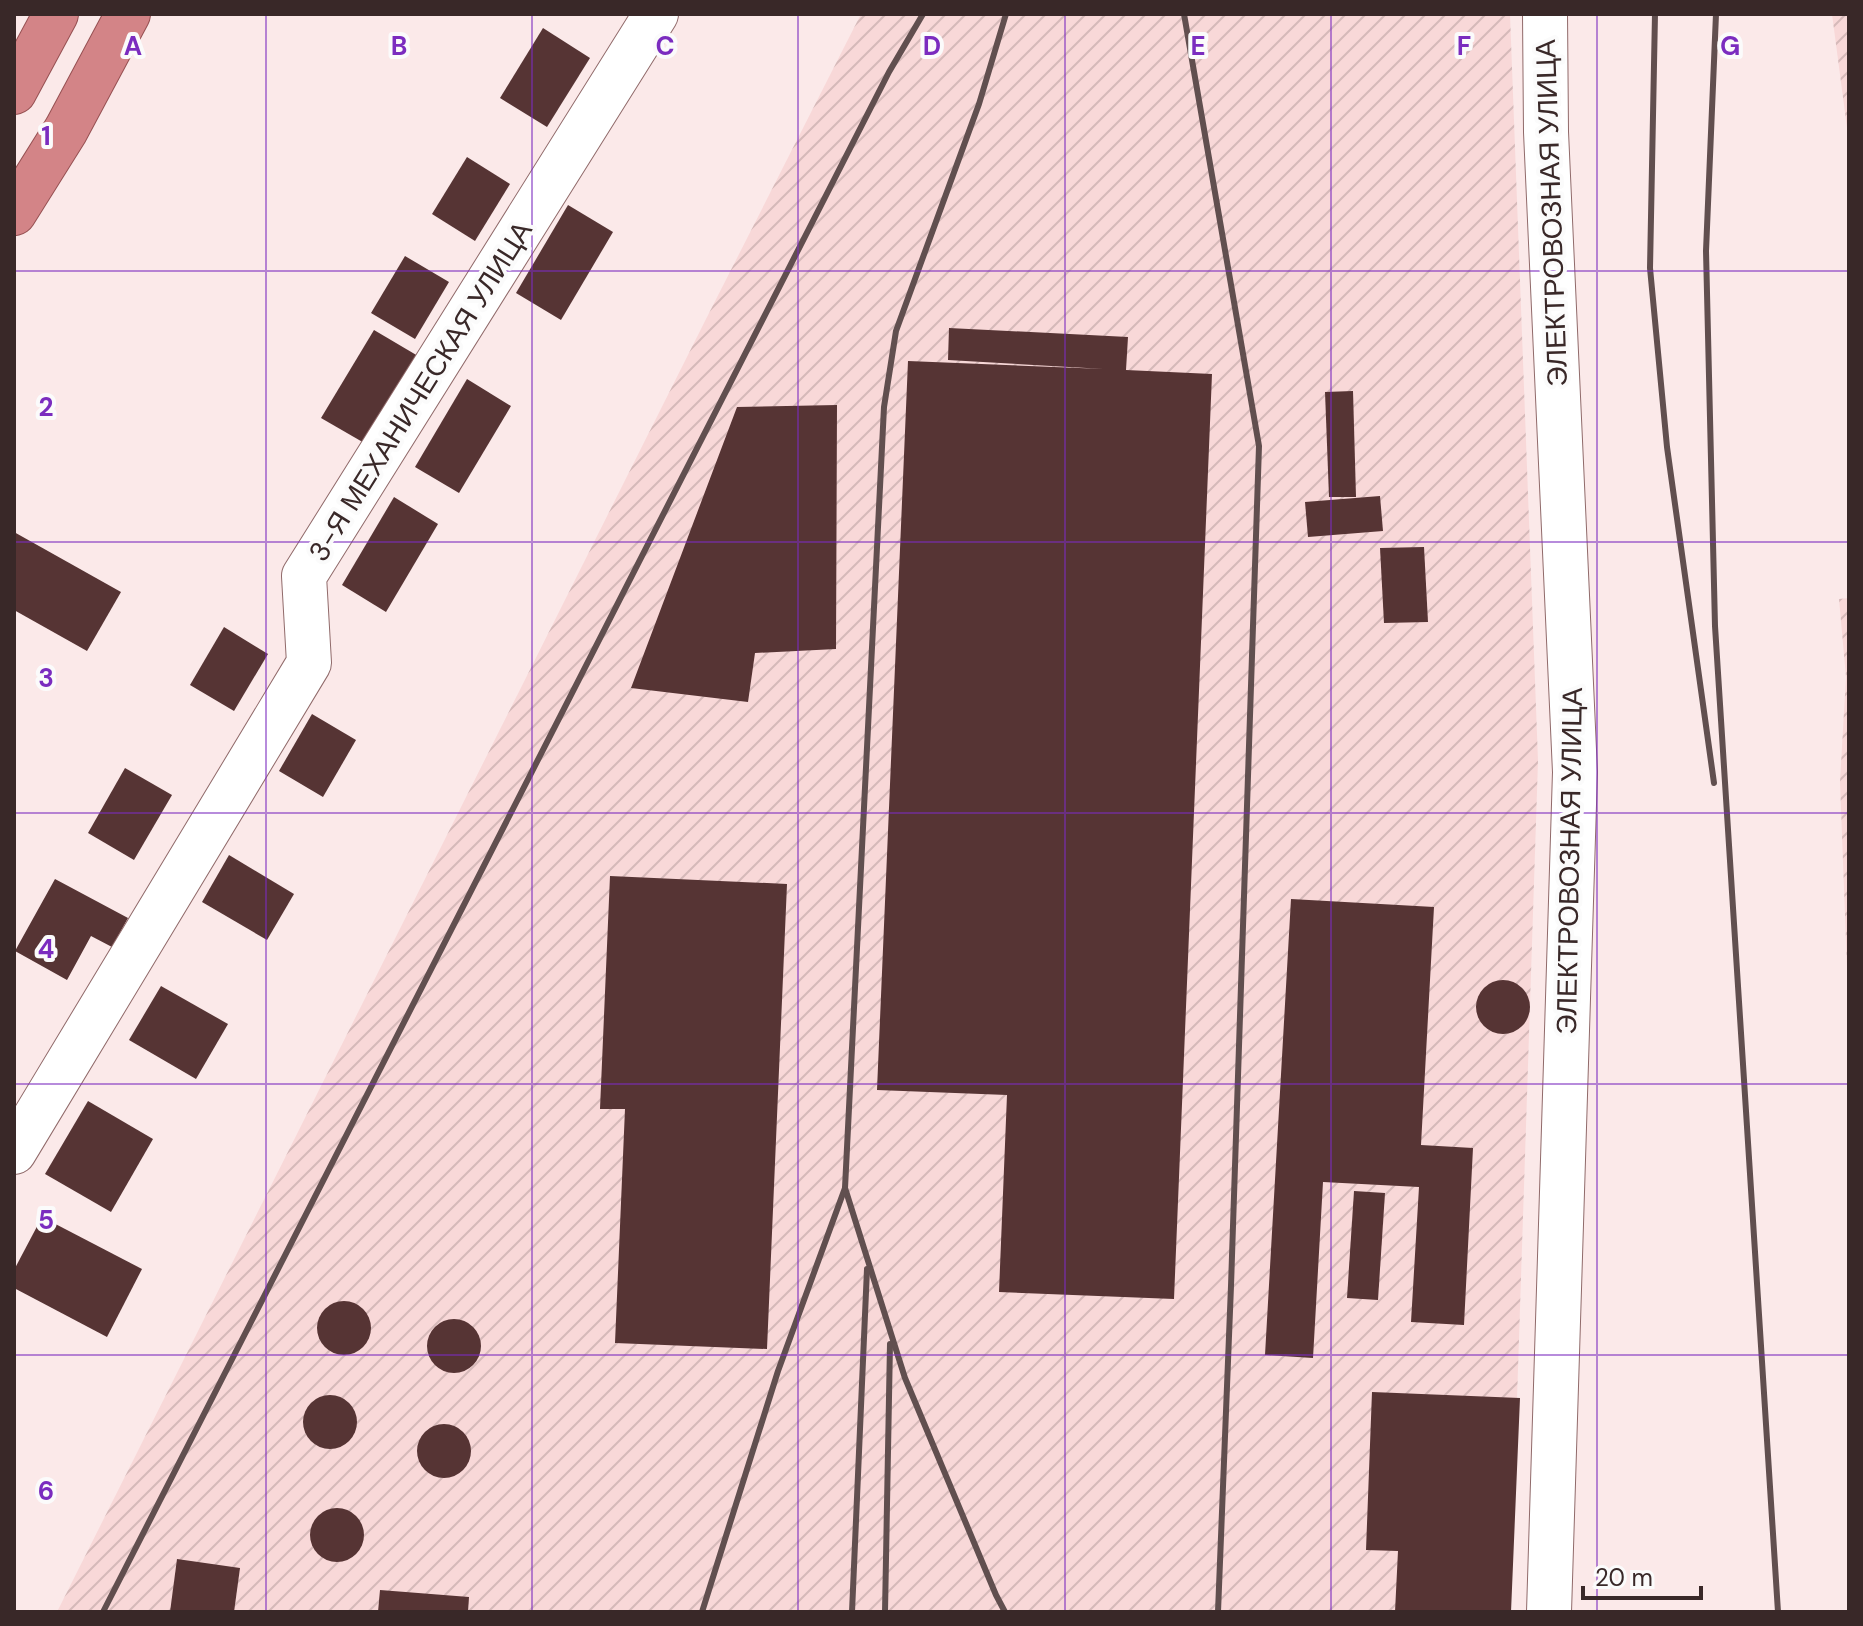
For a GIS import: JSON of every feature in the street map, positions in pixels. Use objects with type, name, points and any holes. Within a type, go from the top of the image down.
[{"type":"highway","points":[[14,92],[56,14]]},
{"type":"highway","points":[[14,213],[66,130],[128,14]]},
{"type":"street","name":"3-Я МЕХАНИЧЕСКАЯ УЛИЦА","points":[[14,1152],[309,663],[304,576],[656,14]]},
{"type":"street","name":"ЭЛЕКТРОВОЗНАЯ УЛИЦА","points":[[1545,14],[1546,132],[1575,772],[1549,1612]]},
{"type":"shaded area","points":[[861,14],[1510,14],[1538,761],[1510,1612],[57,1612],[705,321]]},
{"type":"shaded area","points":[[1832,14],[1849,14],[1849,143]]},
{"type":"shaded area","points":[[1849,598],[1849,1022],[1840,782],[1846,677],[1839,599]]},
{"type":"building","points":[[543,28],[590,58],[547,127],[500,98]]},
{"type":"building","points":[[467,157],[510,184],[475,241],[432,214]]},
{"type":"building","points":[[568,205],[613,232],[561,320],[516,293]]},
{"type":"building","points":[[405,256],[449,282],[415,339],[371,313]]},
{"type":"building","points":[[949,328],[1128,337],[1126,370],[1212,374],[1174,1299],[999,1292],[1007,1095],[877,1090],[908,361],[1104,369],[948,360]]},
{"type":"building","points":[[374,330],[418,356],[366,444],[321,418]]},
{"type":"building","points":[[467,379],[511,406],[459,493],[415,467]]},
{"type":"building","points":[[1353,391],[1356,497],[1329,497],[1325,392]]},
{"type":"building","points":[[837,405],[836,649],[755,653],[748,702],[631,688],[737,407]]},
{"type":"building","points":[[1380,496],[1383,531],[1308,537],[1305,502]]},
{"type":"building","points":[[394,497],[438,524],[386,612],[342,585]]},
{"type":"building","points":[[14,532],[121,592],[87,651],[14,610]]},
{"type":"building","points":[[1424,547],[1428,622],[1384,623],[1380,548]]},
{"type":"building","points":[[224,627],[268,654],[234,711],[190,685]]},
{"type":"building","points":[[312,714],[356,740],[323,797],[279,771]]},
{"type":"building","points":[[125,768],[172,795],[134,860],[88,833]]},
{"type":"building","points":[[229,855],[294,894],[267,940],[202,902]]},
{"type":"building","points":[[610,876],[787,884],[767,1349],[615,1343],[625,1109],[600,1109]]},
{"type":"building","points":[[55,879],[128,918],[112,947],[91,936],[67,980],[15,951]]},
{"type":"building","points":[[1291,899],[1434,907],[1421,1145],[1473,1148],[1464,1325],[1411,1322],[1419,1187],[1323,1182],[1313,1358],[1265,1355]]},
{"type":"building","points":[[1503,980],[1522,988],[1530,1007],[1522,1026],[1503,1034],[1484,1026],[1476,1007],[1484,988]]},
{"type":"building","points":[[161,986],[228,1024],[196,1079],[129,1040]]},
{"type":"building","points":[[88,1101],[153,1139],[111,1212],[45,1174]]},
{"type":"building","points":[[1354,1191],[1385,1193],[1378,1300],[1347,1298]]},
{"type":"building","points":[[42,1217],[142,1269],[107,1337],[14,1288],[14,1270]]},
{"type":"building","points":[[344,1301],[363,1309],[371,1328],[363,1347],[344,1355],[325,1347],[317,1328],[325,1309]]},
{"type":"building","points":[[454,1319],[473,1327],[481,1346],[473,1365],[454,1373],[435,1365],[427,1346],[435,1327]]},
{"type":"building","points":[[1372,1392],[1520,1398],[1511,1612],[1395,1612],[1398,1551],[1366,1550]]},
{"type":"building","points":[[330,1395],[349,1403],[357,1422],[349,1441],[330,1449],[311,1441],[303,1422],[311,1403]]},
{"type":"building","points":[[444,1424],[455,1426],[463,1432],[469,1440],[469,1462],[463,1470],[455,1476],[444,1478],[433,1476],[425,1470],[419,1462],[417,1451],[419,1440],[425,1432],[433,1426]]},
{"type":"building","points":[[337,1508],[356,1516],[364,1535],[356,1554],[337,1562],[318,1554],[310,1535],[318,1516]]},
{"type":"building","points":[[177,1559],[240,1568],[234,1612],[170,1612]]},
{"type":"building","points":[[380,1590],[469,1597],[468,1612],[378,1612]]},
{"type":"railway","points":[[103,1612],[889,72],[923,14]]},
{"type":"railway","points":[[702,1612],[778,1371],[845,1188],[884,407],[896,331],[979,104],[1006,14]]},
{"type":"railway","points":[[1184,14],[1259,446],[1218,1612]]},
{"type":"railway","points":[[1655,14],[1650,268],[1667,447],[1714,783]]},
{"type":"railway","points":[[1716,14],[1706,251],[1715,626],[1778,1612]]},
{"type":"railway","points":[[845,1188],[905,1378],[1005,1612]]},
{"type":"railway","points":[[852,1612],[867,1269]]},
{"type":"railway","points":[[885,1612],[890,1344]]}]
